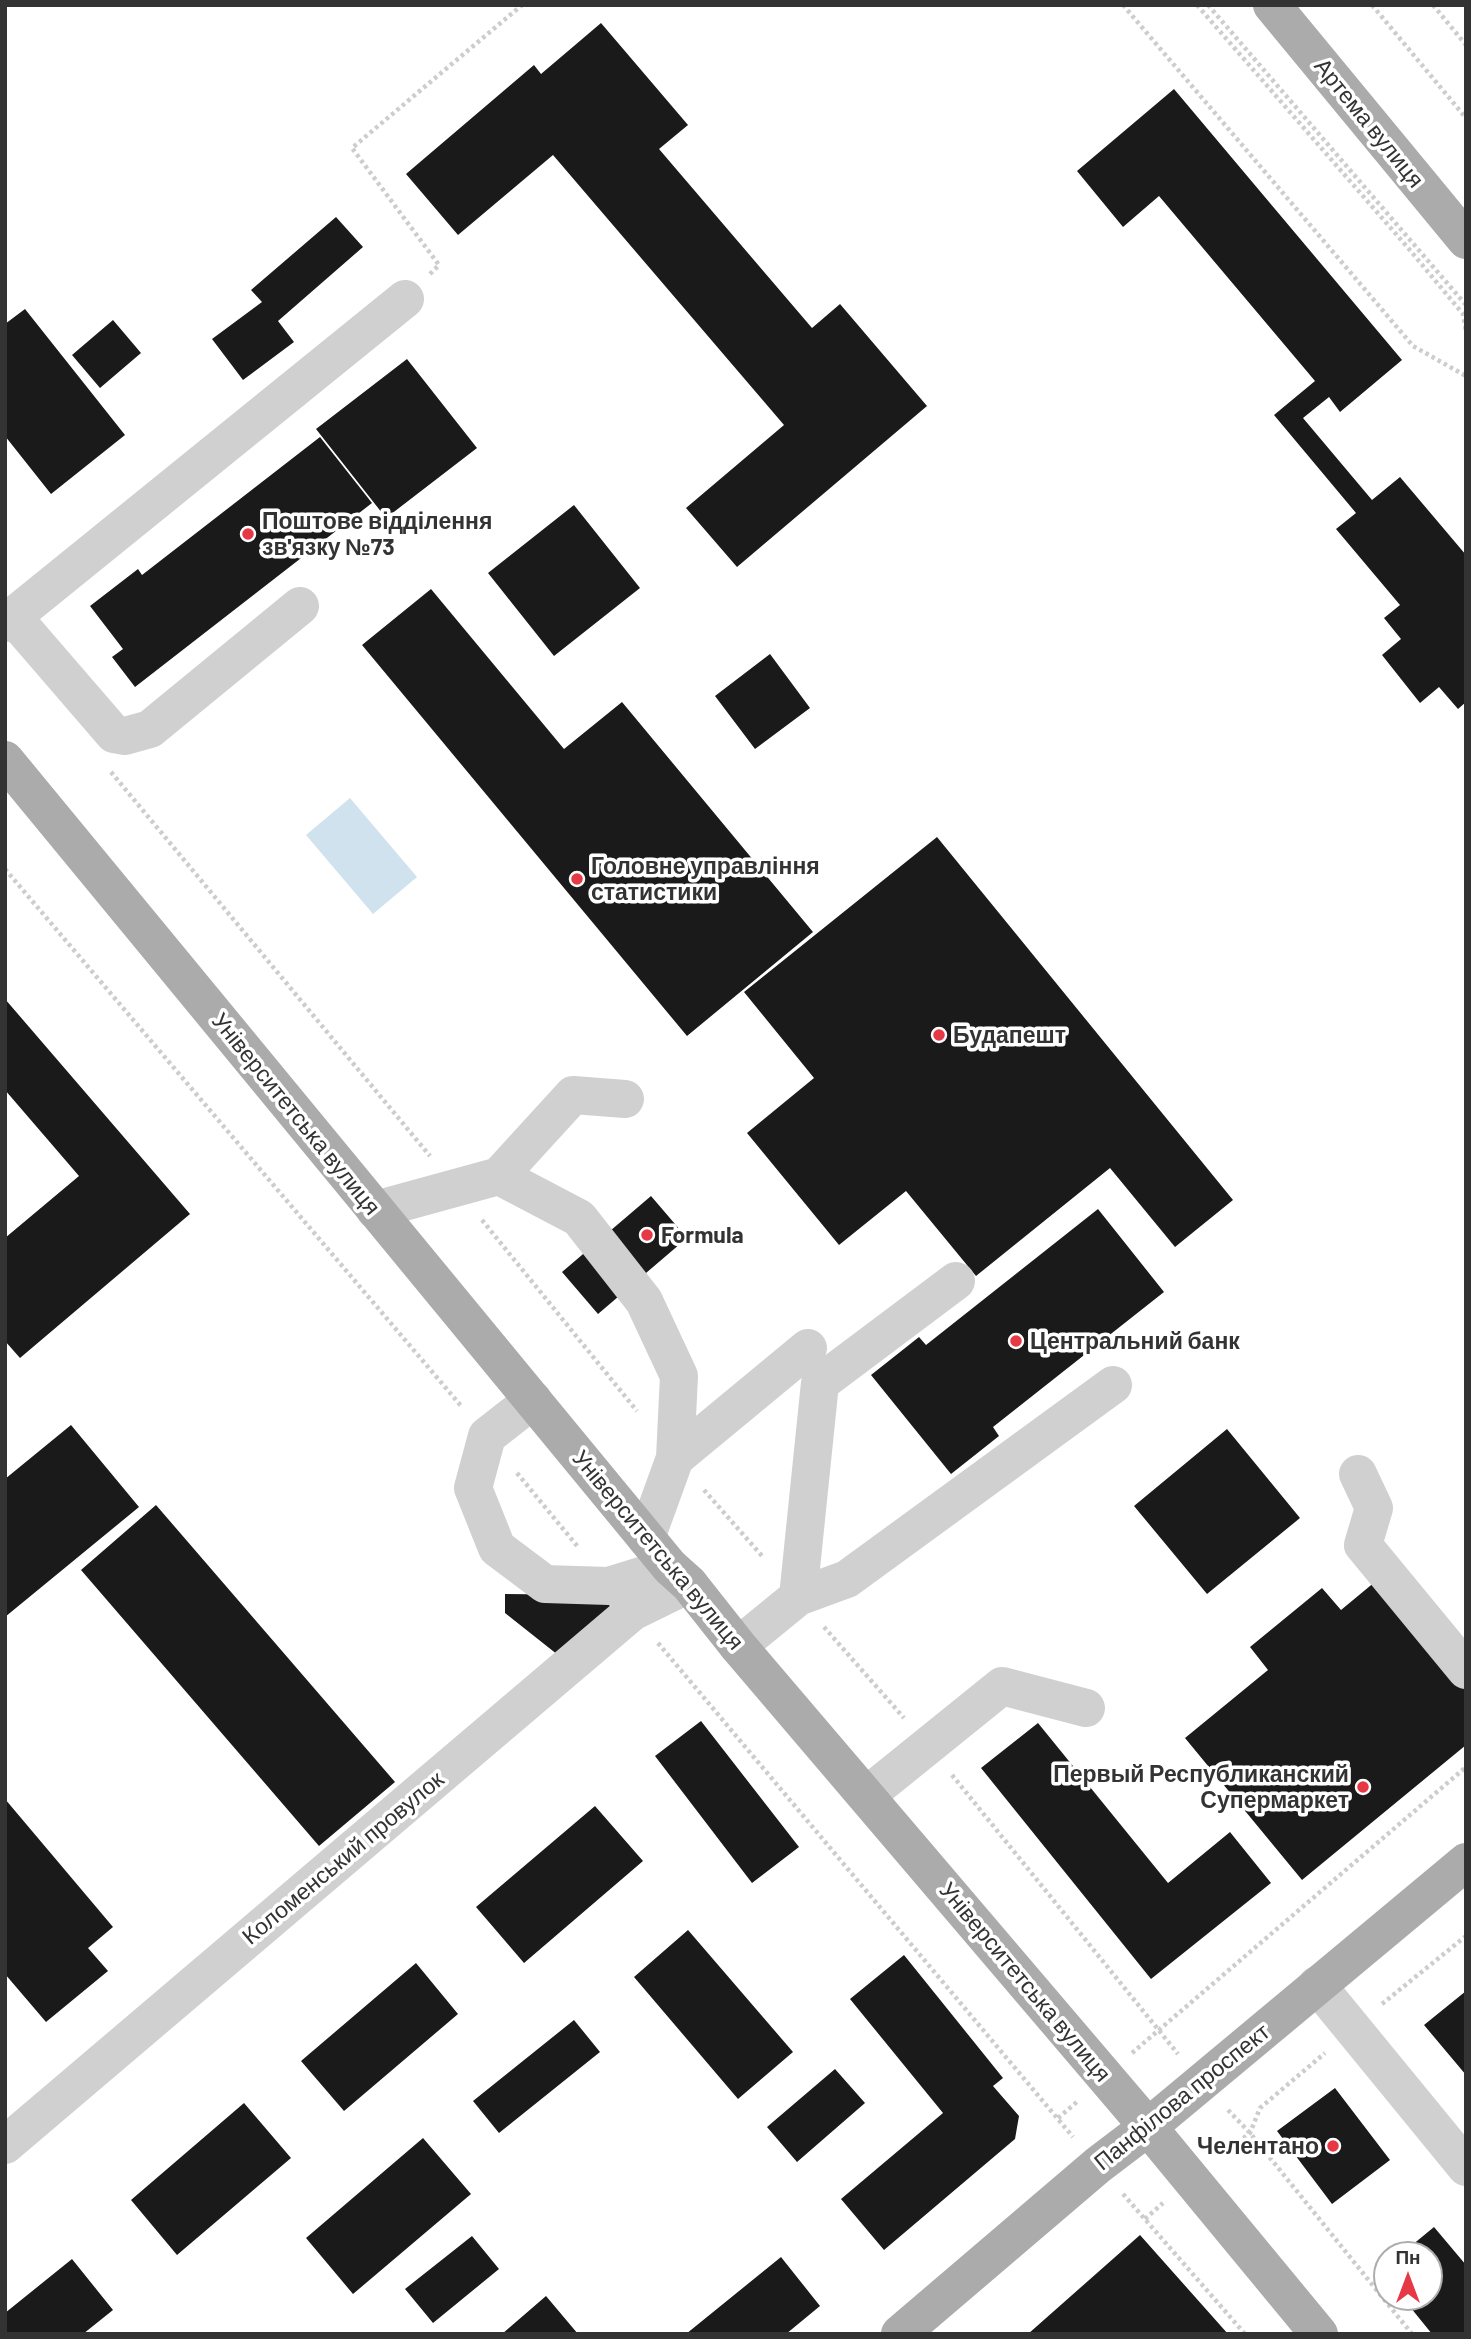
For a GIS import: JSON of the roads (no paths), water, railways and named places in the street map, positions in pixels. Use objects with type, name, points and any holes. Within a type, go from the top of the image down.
[{"type":"main road","name":"Артема вулиця","points":[[1272,5],[1466,240]]},
{"type":"main road","name":"Університетська вулиця","points":[[5,760],[646,1538],[867,1795],[1320,2334]]},
{"type":"main road","name":"Панфілова проспект","points":[[900,2334],[1098,2165],[1148,2127],[1466,1862]]},
{"type":"street","points":[[300,606],[150,729],[125,736],[114,734],[9,620],[405,299]]},
{"type":"street","points":[[375,1210],[499,1176],[573,1095],[625,1099]]},
{"type":"street","points":[[499,1176],[579,1218],[644,1301],[679,1376],[675,1458],[646,1538]]},
{"type":"street","points":[[798,1597],[821,1383],[956,1281]]},
{"type":"street","points":[[675,1458],[808,1348]]},
{"type":"street","points":[[738,1646],[798,1597],[853,1587],[1113,1385]]},
{"type":"street","points":[[533,1400],[487,1436],[473,1488],[497,1548],[545,1584],[609,1586],[680,1576]]},
{"type":"street","points":[[1358,1474],[1374,1508],[1363,1545],[1466,1670]]},
{"type":"street","name":"Коломенський провулок","points":[[5,2146],[632,1612],[680,1576]]},
{"type":"street","points":[[867,1795],[1002,1686],[1086,1708]]},
{"type":"street","points":[[1317,1985],[1466,2167]]},
{"type":"water","points":[[350,798],[417,877],[373,914],[306,835]]},
{"type":"place","name":"Поштове відділення зв'язку №73","points":[[248,534]]},
{"type":"place","name":"Головне управління статистики","points":[[577,879]]},
{"type":"place","name":"Будапешт","points":[[939,1035]]},
{"type":"place","name":"Formula","points":[[647,1235]]},
{"type":"place","name":"Центральний банк","points":[[1016,1341]]},
{"type":"place","name":"Первый Республиканский Супермаркет","points":[[1363,1787]]},
{"type":"place","name":"Челентано","points":[[1333,2146]]}]
